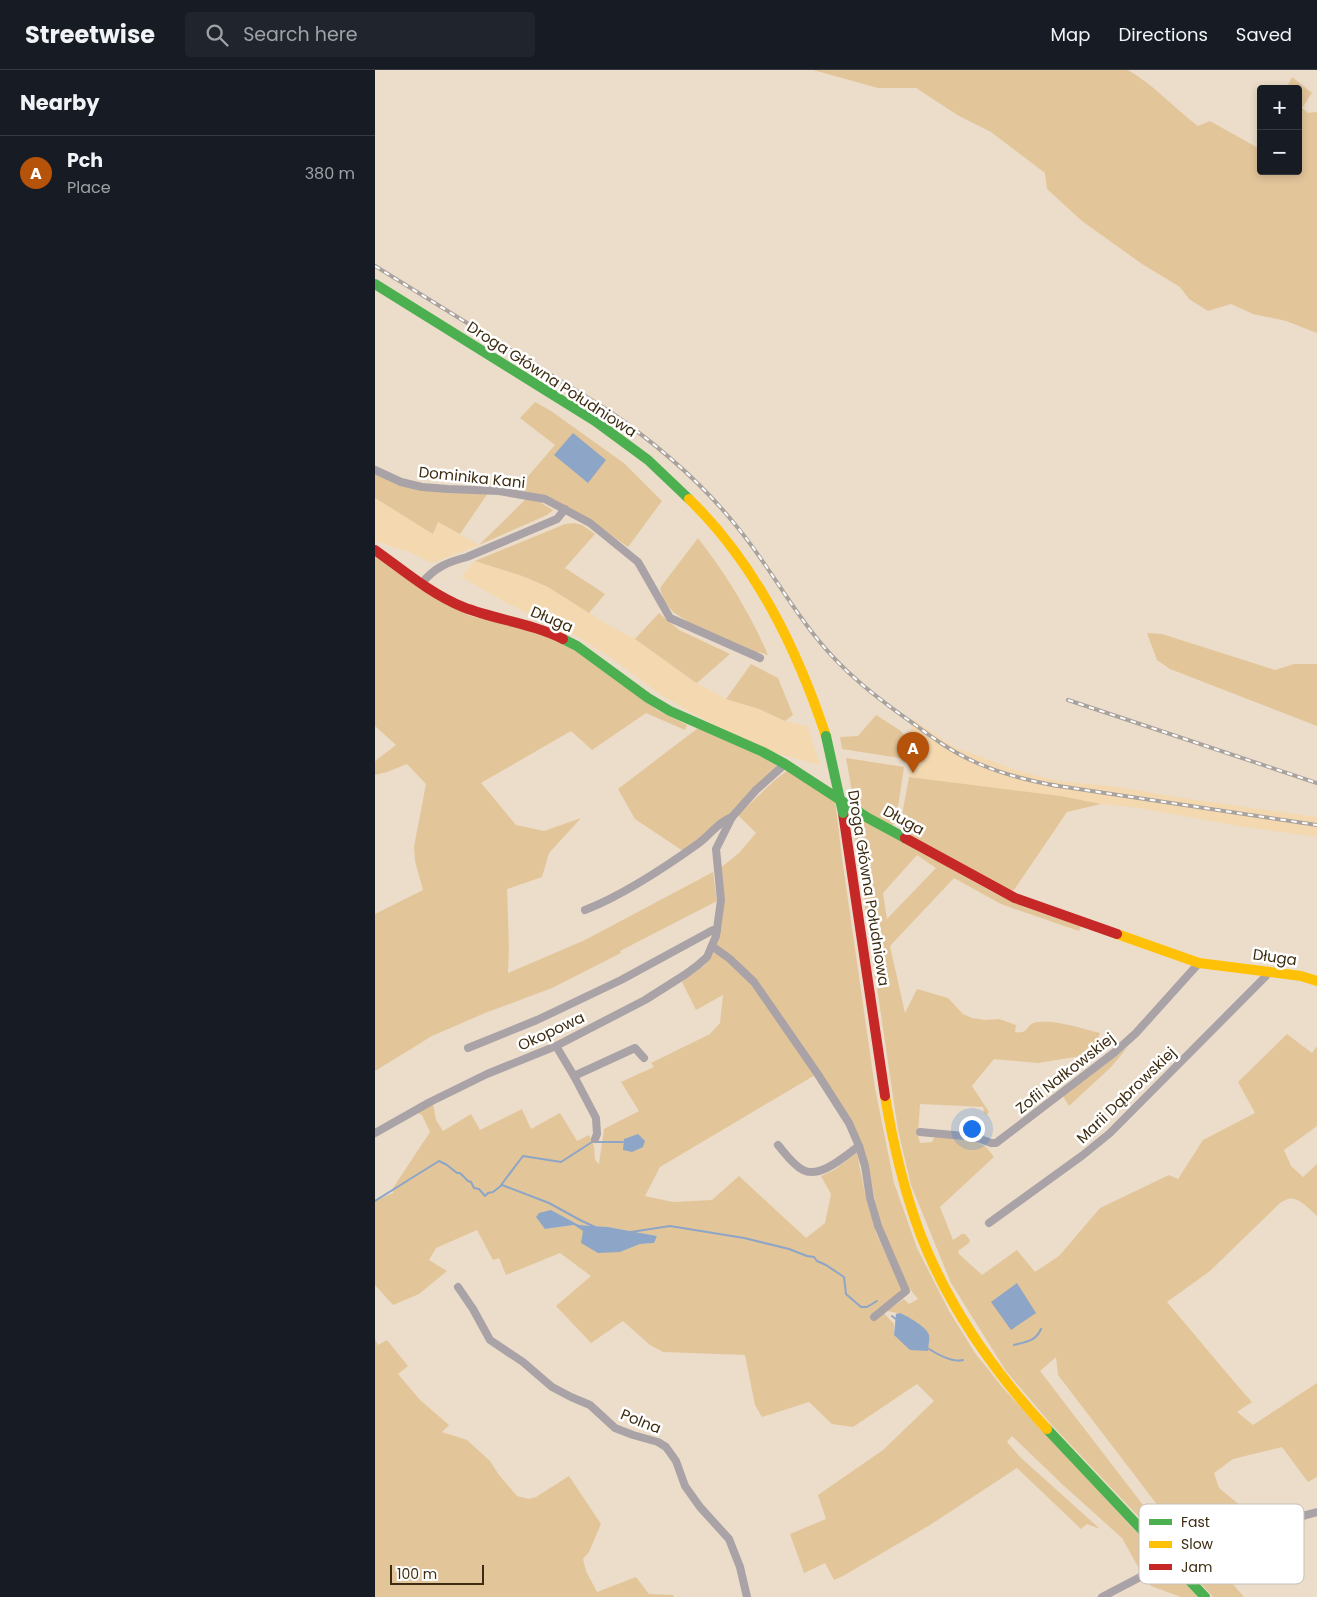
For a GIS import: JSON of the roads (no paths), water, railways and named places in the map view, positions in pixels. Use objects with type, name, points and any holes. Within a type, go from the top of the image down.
[{"type":"main road","name":"Droga Główna Południowa","points":[[375,284],[573,406],[632,447],[666,476],[718,531],[759,587],[799,662],[826,736],[843,813],[890,1129],[916,1225],[952,1302],[1007,1382],[1044,1426],[1139,1526]]},
{"type":"main road","name":"Długa","points":[[375,550],[442,596],[463,607],[522,623],[551,633],[577,646],[648,698],[670,711],[763,752],[785,764],[868,818],[1015,898],[1199,963],[1301,976],[1317,981]]},
{"type":"main road","name":"Droga Główna Południowa","points":[[1193,1584],[1205,1597]]},
{"type":"street","name":"Dominika Kani","points":[[375,470],[401,482],[422,487],[499,490],[545,499],[591,523],[638,562],[670,618],[760,658]]},
{"type":"street","points":[[423,583],[439,567],[557,519],[565,509]]},
{"type":"street","name":"Okopowa","points":[[375,1133],[430,1102],[487,1074],[556,1046],[645,1000],[687,974],[707,957],[716,936],[721,900],[716,849],[732,817],[756,790],[785,764]]},
{"type":"street","name":"Okopowa","points":[[585,910],[643,880],[699,843],[724,820],[732,817]]},
{"type":"street","name":"Okopowa","points":[[468,1048],[563,1008],[621,980],[713,930],[717,930]]},
{"type":"street","points":[[711,946],[730,959],[754,982],[849,1123],[865,1166],[870,1198],[878,1226],[907,1291],[874,1317]]},
{"type":"street","name":"Zofii Nałkowskiej","points":[[920,1132],[975,1137],[996,1143],[1136,1034],[1199,963]]},
{"type":"street","name":"Marii Dąbrowskiej","points":[[989,1223],[1083,1156],[1110,1133],[1266,976],[1268,971]]},
{"type":"street","points":[[556,1046],[575,1076],[596,1118],[597,1134],[595,1138]]},
{"type":"street","points":[[575,1076],[635,1048],[644,1058]]},
{"type":"street","points":[[778,1145],[802,1170],[810,1173],[823,1171],[859,1146]]},
{"type":"street","name":"Polna","points":[[457,1287],[473,1309],[490,1340],[496,1345],[523,1362],[552,1387],[590,1405],[615,1428],[658,1442],[666,1447],[676,1462],[685,1486],[700,1507],[729,1539],[747,1597]]},
{"type":"street","points":[[1304,1515],[1317,1512]]},
{"type":"street","points":[[1102,1597],[1139,1578]]},
{"type":"water","points":[[573,433],[606,460],[588,483],[554,455]]},
{"type":"water","points":[[638,1134],[645,1141],[643,1147],[632,1152],[623,1150],[624,1139]]},
{"type":"water","points":[[551,1210],[579,1225],[608,1227],[657,1236],[654,1243],[640,1244],[620,1252],[598,1253],[581,1243],[583,1231],[574,1225],[545,1229],[536,1217],[539,1213]]},
{"type":"water","points":[[1017,1283],[1036,1313],[1011,1330],[991,1302]]},
{"type":"water","points":[[900,1313],[925,1329],[929,1335],[928,1351],[910,1350],[894,1335],[896,1314]]},
{"type":"waterway","points":[[501,1185],[523,1156],[561,1162],[592,1142],[623,1142]]},
{"type":"waterway","points":[[375,1201],[439,1161],[460,1173],[471,1182],[474,1188],[479,1189],[485,1196],[502,1185],[549,1203],[595,1227]]},
{"type":"waterway","points":[[631,1232],[670,1226],[744,1238],[789,1249],[814,1257],[817,1261],[844,1277],[846,1294],[861,1307],[867,1307],[877,1301]]},
{"type":"waterway","points":[[892,1316],[897,1320]]},
{"type":"waterway","points":[[1014,1345],[1033,1339],[1041,1329]]},
{"type":"waterway","points":[[926,1347],[949,1359],[963,1360]]},
{"type":"railway","points":[[375,266],[609,411],[675,462],[720,506],[765,564],[804,622],[826,649],[861,684],[887,704],[936,740],[967,758],[1005,774],[1058,786]]},
{"type":"railway","points":[[1068,700],[1317,783]]},
{"type":"railway","points":[[1052,785],[1317,825]]},
{"type":"place","name":"Pch","points":[[913,773]]}]
